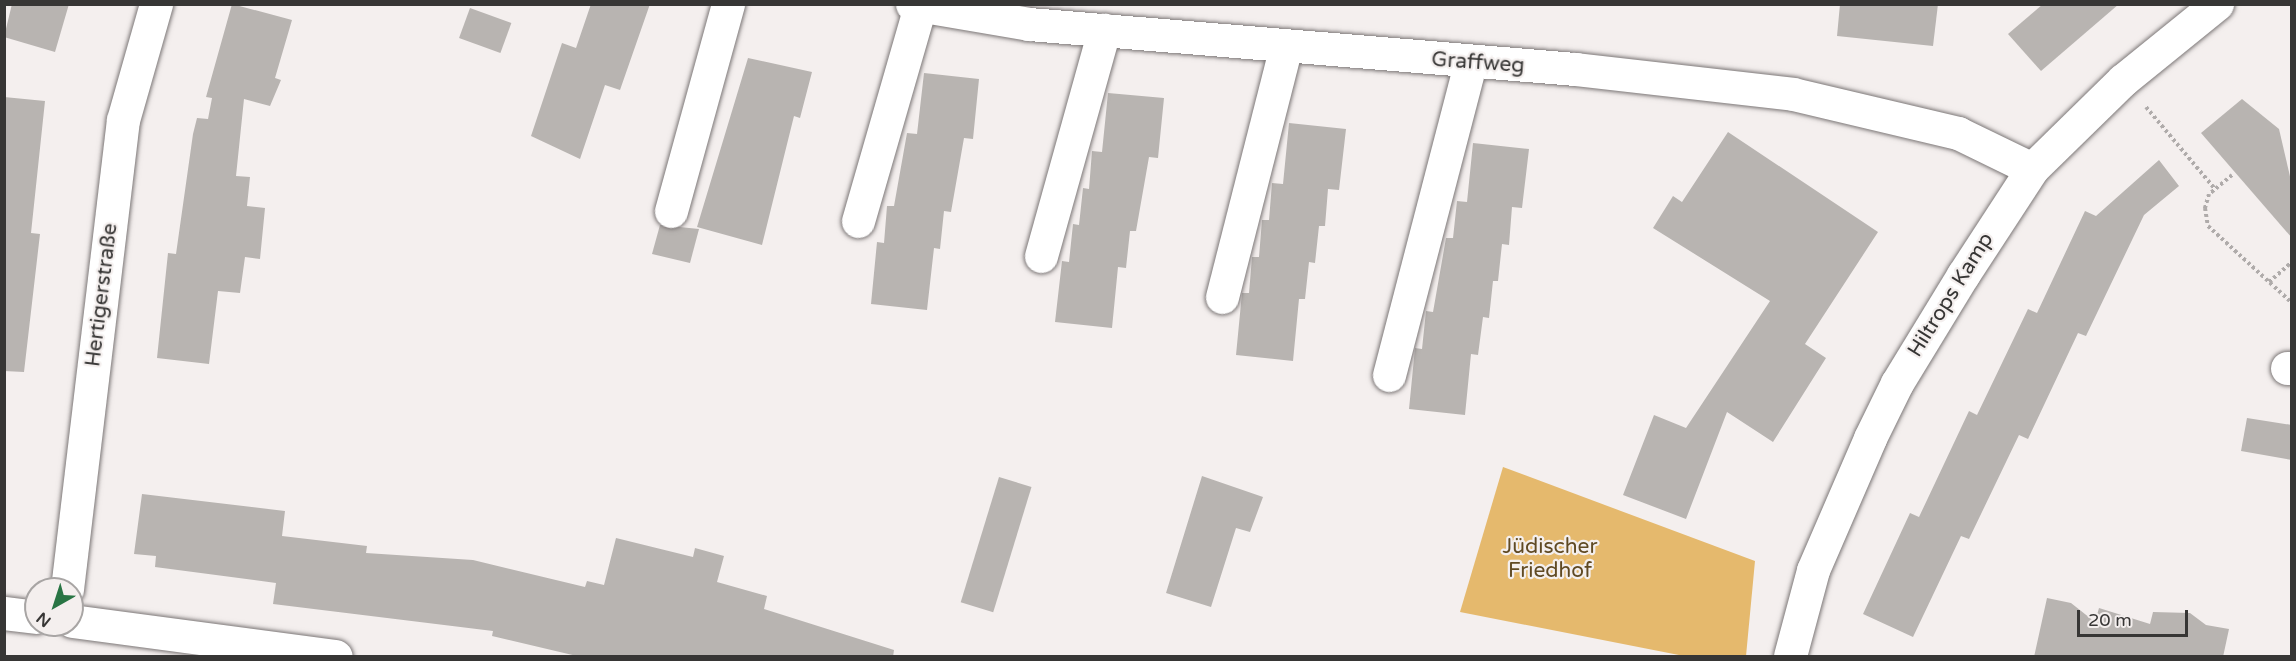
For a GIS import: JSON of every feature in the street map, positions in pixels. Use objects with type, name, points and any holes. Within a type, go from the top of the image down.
[{"type":"street","name":"Hertigerstraße","points":[[68,577],[123,120],[156,4]]},
{"type":"street","points":[[671,211],[728,4]]},
{"type":"street","name":"Hiltrops Kamp","points":[[1790,657],[1813,570],[1897,383],[2032,169],[2123,80],[2217,4]]},
{"type":"street","points":[[858,221],[916,5]]},
{"type":"street","name":"Graffweg","points":[[916,5],[1029,24],[1470,64],[1575,69],[1792,94],[1958,133],[2032,169]]},
{"type":"street","points":[[1041,256],[1104,30]]},
{"type":"street","points":[[1222,297],[1286,46]]},
{"type":"street","points":[[1389,375],[1470,64]]},
{"type":"street","points":[[4,613],[24,616]]},
{"type":"street","points":[[84,623],[316,655]]},
{"type":"path","points":[[2123,80],[2215,189]]},
{"type":"path","points":[[2232,175],[2215,189],[2205,208],[2208,226],[2292,303]]},
{"type":"path","points":[[2269,282],[2292,262]]},
{"type":"green space","name":"Jüdischer Friedhof","points":[[1503,467],[1755,561],[1746,656],[1684,656],[1460,612]]},
{"type":"building","points":[[12,4],[69,4],[55,52],[4,37]]},
{"type":"building","points":[[232,4],[292,20],[275,78],[281,80],[270,106],[244,99],[236,176],[250,177],[247,206],[265,208],[260,259],[245,257],[240,293],[218,291],[209,364],[157,358],[168,253],[176,254],[193,134],[197,118],[208,119],[212,98],[206,97]]},
{"type":"building","points":[[591,4],[650,4],[620,90],[605,85],[580,159],[531,136],[562,43],[576,48]]},
{"type":"building","points":[[1840,4],[1938,4],[1933,46],[1837,36]]},
{"type":"building","points":[[2043,4],[2119,4],[2041,71],[2008,34]]},
{"type":"building","points":[[470,8],[511,23],[500,53],[459,38]]},
{"type":"building","points":[[748,58],[812,72],[800,118],[794,116],[762,245],[697,227]]},
{"type":"building","points":[[924,73],[979,79],[973,139],[964,138],[951,212],[944,211],[940,249],[934,248],[927,310],[871,304],[877,242],[884,243],[887,206],[894,206],[907,133],[917,134]]},
{"type":"building","points":[[1108,93],[1164,98],[1158,158],[1149,157],[1136,231],[1130,231],[1126,268],[1118,267],[1112,328],[1055,322],[1062,261],[1069,262],[1073,224],[1079,225],[1083,188],[1089,189],[1092,151],[1102,152]]},
{"type":"building","points":[[4,97],[45,101],[31,233],[40,234],[24,372],[4,371]]},
{"type":"building","points":[[2242,99],[2279,129],[2292,185],[2292,238],[2201,133]]},
{"type":"building","points":[[1289,123],[1346,129],[1339,190],[1328,189],[1325,226],[1319,226],[1315,263],[1309,262],[1305,299],[1299,299],[1293,361],[1236,355],[1242,293],[1249,293],[1252,257],[1259,257],[1262,220],[1269,220],[1272,183],[1283,184]]},
{"type":"building","points":[[1728,132],[1878,232],[1805,344],[1826,358],[1773,442],[1727,412],[1686,519],[1623,495],[1654,415],[1686,428],[1770,301],[1653,228],[1673,196],[1682,202]]},
{"type":"building","points":[[1473,143],[1529,149],[1522,208],[1512,207],[1509,245],[1502,244],[1498,281],[1493,281],[1489,318],[1483,317],[1478,355],[1471,354],[1465,415],[1409,409],[1415,348],[1422,349],[1426,311],[1433,312],[1446,238],[1453,238],[1457,201],[1467,202]]},
{"type":"building","points":[[2159,160],[2179,186],[2144,215],[2086,336],[2078,333],[2028,439],[2019,435],[1969,539],[1961,536],[1913,637],[1863,614],[1910,513],[1919,517],[1969,411],[1977,415],[2028,309],[2037,313],[2085,211],[2096,216]]},
{"type":"building","points":[[660,225],[699,229],[690,263],[652,254]]},
{"type":"building","points":[[2247,418],[2292,425],[2292,460],[2241,451]]},
{"type":"building","points":[[1202,476],[1263,497],[1250,532],[1236,528],[1211,607],[1166,593]]},
{"type":"building","points":[[999,477],[1032,487],[993,612],[961,602]]},
{"type":"building","points":[[142,494],[285,511],[282,536],[367,546],[366,553],[473,560],[585,587],[587,581],[604,585],[616,538],[693,557],[695,548],[724,556],[717,582],[767,596],[764,609],[894,650],[893,657],[581,657],[492,636],[493,631],[273,604],[276,583],[155,567],[156,556],[134,554]]},
{"type":"building","points":[[2047,598],[2071,603],[2095,622],[2099,608],[2150,624],[2153,612],[2190,613],[2206,625],[2229,629],[2223,657],[2034,657]]}]
